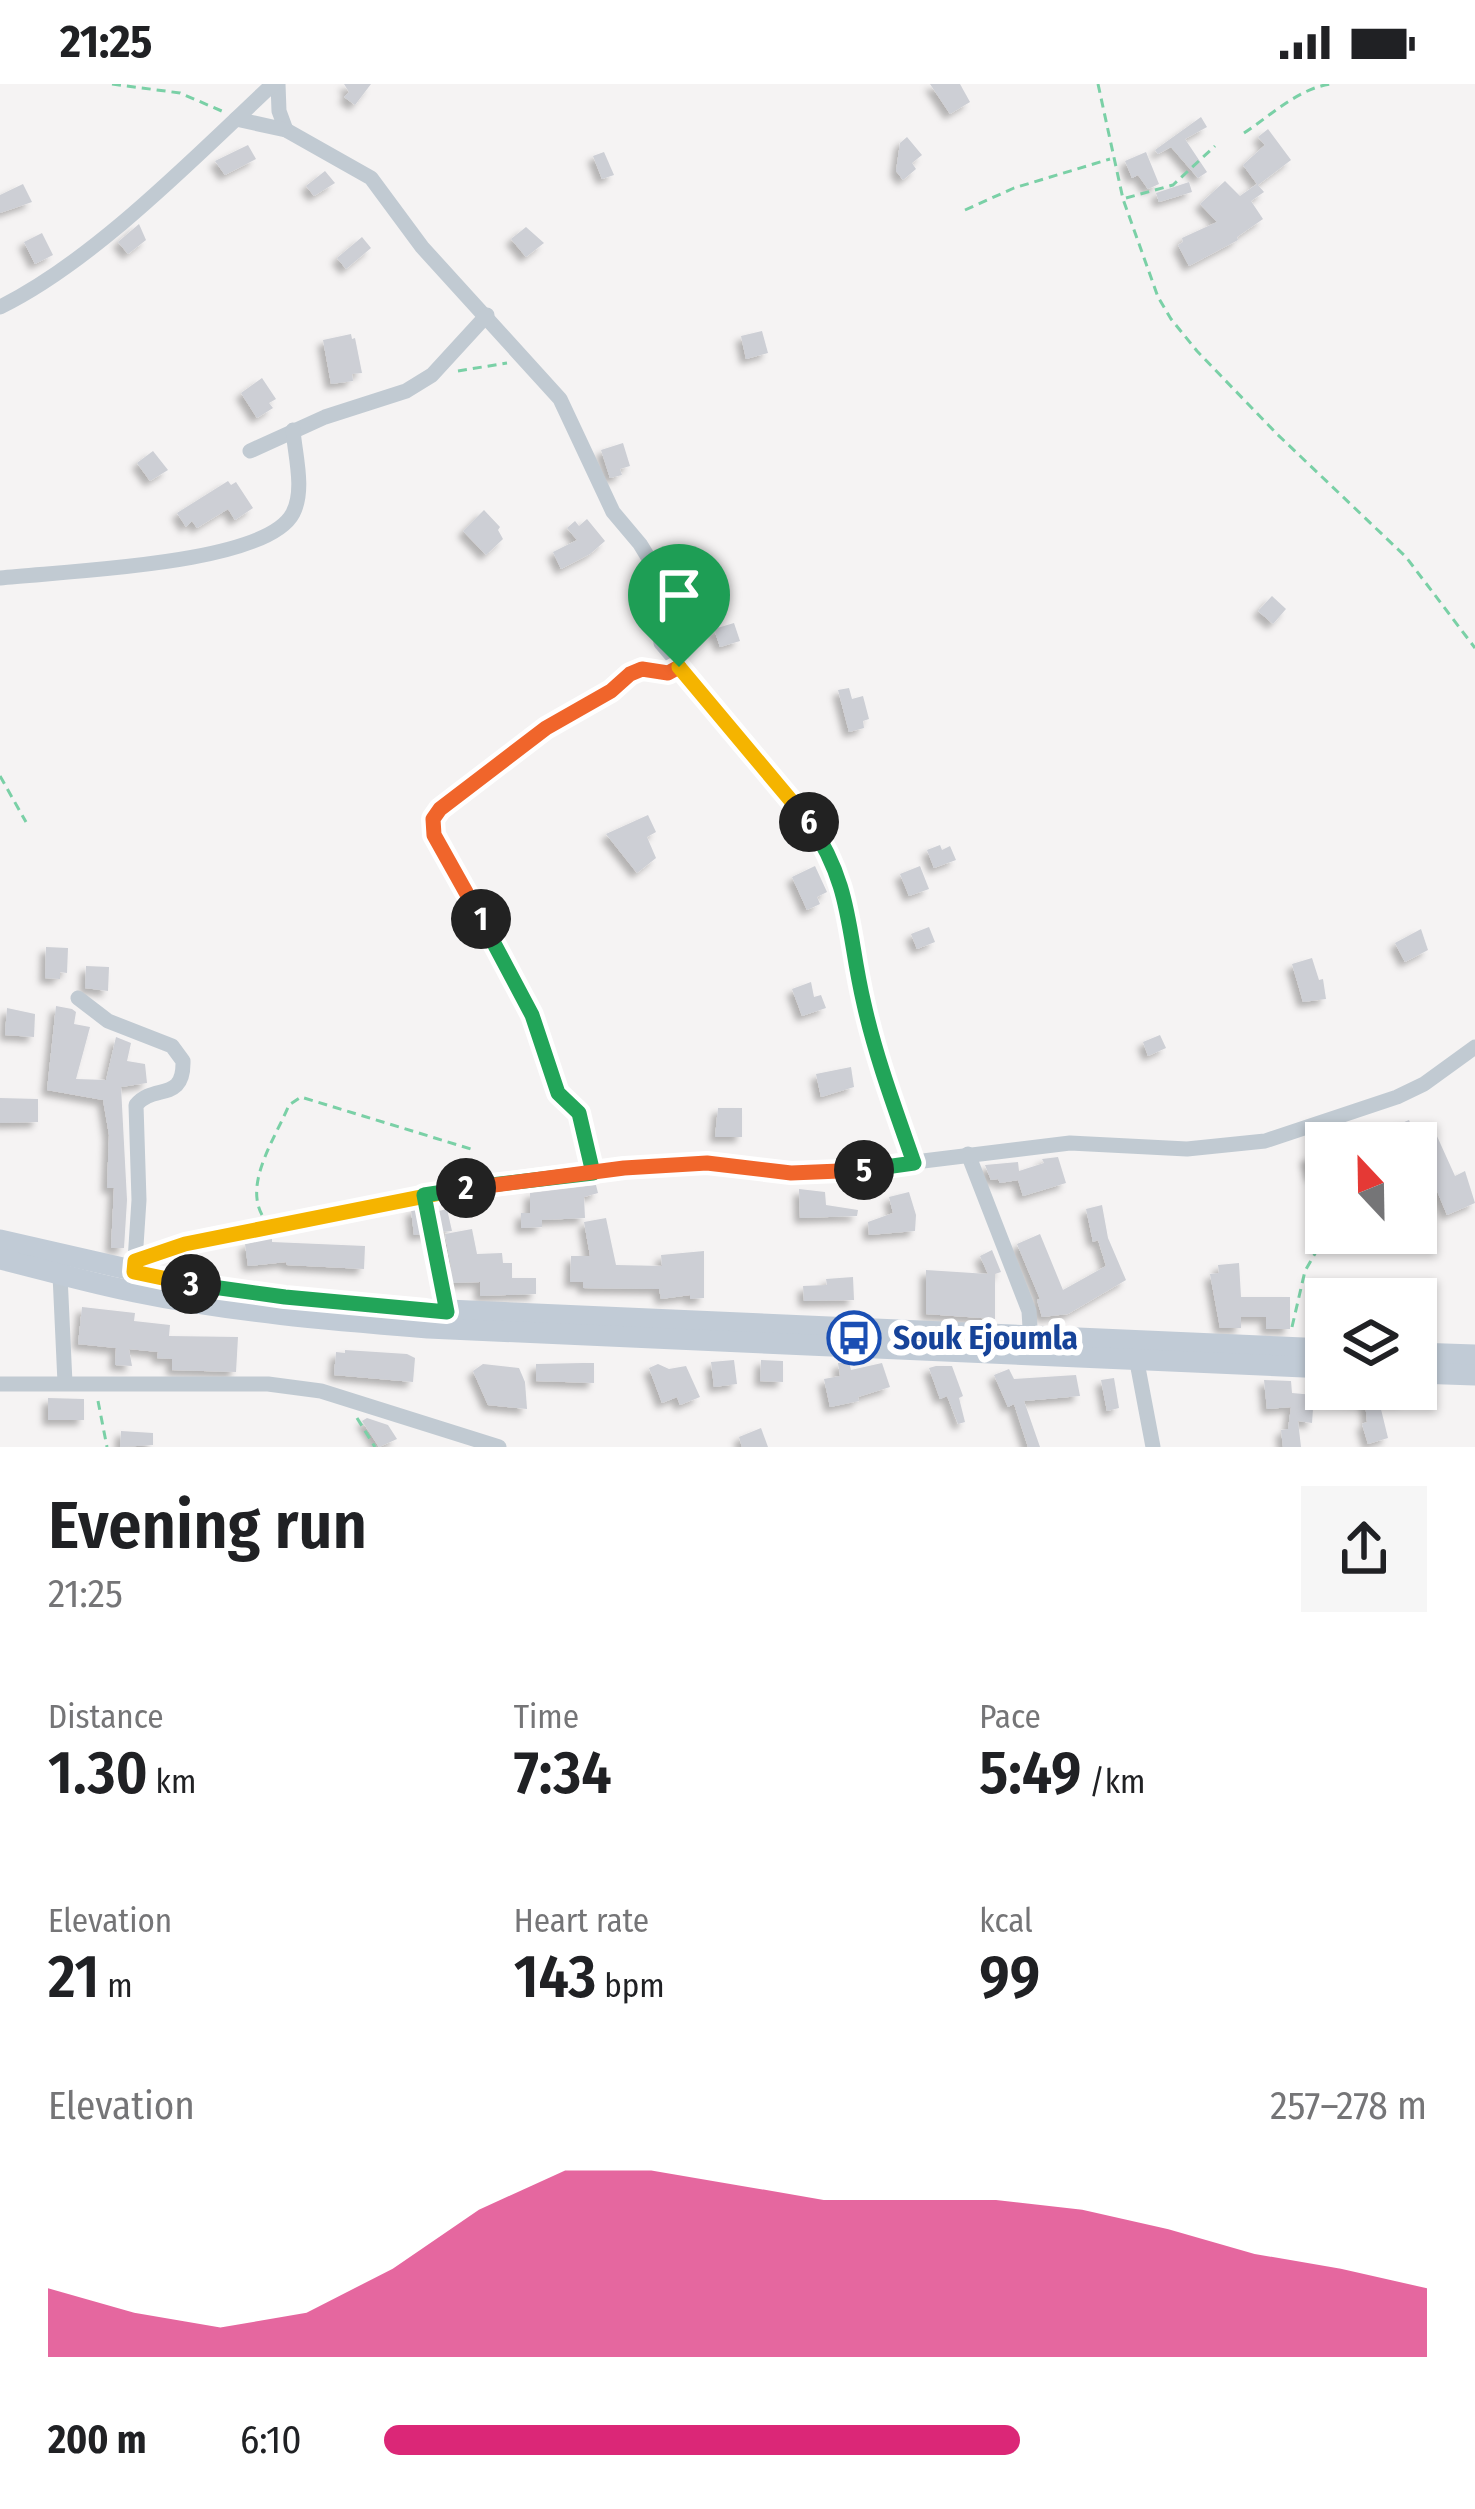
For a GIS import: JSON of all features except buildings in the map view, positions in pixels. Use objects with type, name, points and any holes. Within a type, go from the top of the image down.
[{"type":"main road","points":[[0,1240],[282,1316],[1031,1343],[1290,1356],[1305,1361]]},
{"type":"main road","points":[[0,1258],[60,1275],[134,1275],[520,1324]]},
{"type":"main road","points":[[1031,1343],[1136,1358],[1305,1353]]},
{"type":"main road","points":[[1437,1353],[1475,1355]]},
{"type":"main road","points":[[1437,1373],[1475,1375]]},
{"type":"street","points":[[0,307],[54,276],[93,245],[275,84]]},
{"type":"street","points":[[275,84],[286,130]]},
{"type":"street","points":[[236,119],[286,130],[371,178],[422,247],[560,399],[613,512],[670,592],[676,612],[660,635],[679,667],[800,808],[831,854],[855,941],[864,1003],[914,1163]]},
{"type":"street","points":[[250,452],[293,430],[379,403],[432,375],[487,315]]},
{"type":"street","points":[[0,578],[128,567],[232,549],[274,534],[296,509],[293,430]]},
{"type":"street","points":[[78,998],[108,1021],[172,1046],[183,1061],[181,1082],[136,1105],[139,1200],[134,1275]]},
{"type":"street","points":[[134,1275],[185,1244],[424,1195],[593,1173],[707,1163],[825,1173],[1070,1143],[1187,1149],[1265,1141],[1397,1097],[1424,1084],[1475,1047]]},
{"type":"street","points":[[968,1154],[1029,1311],[1031,1343]]},
{"type":"street","points":[[60,1275],[65,1383]]},
{"type":"street","points":[[1136,1358],[1153,1447]]},
{"type":"street","points":[[0,1384],[268,1384],[321,1391],[499,1447]]},
{"type":"path","points":[[112,84],[181,93],[236,119]]},
{"type":"path","points":[[1098,84],[1111,131],[1112,158],[1158,297],[1184,335],[1277,434],[1406,557],[1475,648]]},
{"type":"path","points":[[1244,133],[1300,96],[1331,84]]},
{"type":"path","points":[[1124,199],[1173,184],[1215,146]]},
{"type":"path","points":[[965,210],[1014,188],[1112,158]]},
{"type":"path","points":[[432,375],[502,365],[525,356]]},
{"type":"path","points":[[593,1173],[579,1113],[558,1093],[518,985],[442,853],[433,819],[546,728],[611,691],[630,674],[642,669],[668,673],[679,667]]},
{"type":"path","points":[[0,776],[26,822]]},
{"type":"path","points":[[266,1226],[255,1202],[256,1183],[289,1105],[301,1097],[471,1149]]},
{"type":"path","points":[[424,1195],[447,1312]]},
{"type":"path","points":[[1290,1356],[1293,1315],[1305,1271],[1315,1254]]},
{"type":"path","points":[[95,1382],[107,1447]]},
{"type":"path","points":[[345,1399],[375,1447]]},
{"type":"place","name":"Souk Ejoumla","points":[[854,1338]]},
{"type":"route","points":[[679,667],[668,673],[642,669],[630,674],[611,691],[546,728],[433,819],[442,853],[532,1015],[558,1093],[579,1113],[593,1173],[477,1186],[424,1195],[299,1222],[266,1226],[148,1254],[135,1261],[134,1272],[206,1287],[447,1312],[424,1195],[477,1186],[593,1173],[624,1168],[707,1163],[825,1173],[914,1163],[864,1003],[844,889],[831,854],[800,808],[679,667]]}]
